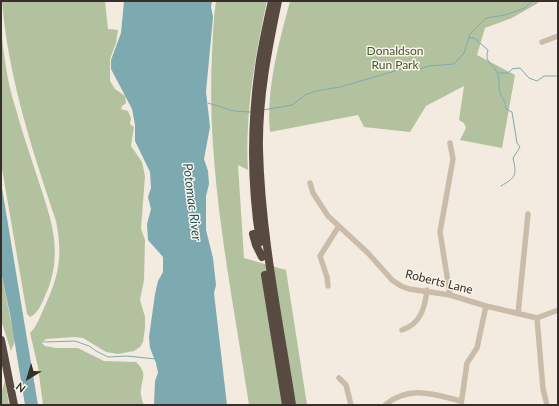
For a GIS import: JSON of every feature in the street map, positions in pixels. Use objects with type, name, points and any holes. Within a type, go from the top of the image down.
[{"type":"highway","points":[[249,196],[254,174],[262,67],[272,1]]},
{"type":"highway","points":[[262,67],[278,1]]},
{"type":"highway","points":[[256,147],[265,235],[292,405]]},
{"type":"highway","points":[[254,174],[262,257],[286,405]]},
{"type":"highway","points":[[253,234],[256,246],[262,257]]},
{"type":"highway","points":[[1,340],[14,405]]},
{"type":"street","points":[[542,42],[558,36]]},
{"type":"street","points":[[450,143],[453,159],[440,232],[450,295]]},
{"type":"street","name":"Roberts Lane","points":[[310,183],[313,193],[328,216],[368,253],[392,280],[410,289],[427,290],[450,295],[486,306],[537,318]]},
{"type":"street","points":[[518,314],[528,214]]},
{"type":"street","points":[[328,286],[327,277],[320,256],[339,226]]},
{"type":"street","points":[[402,330],[414,324],[421,315],[425,304],[427,290]]},
{"type":"street","points":[[385,405],[405,393],[435,395],[461,403],[467,363],[477,348],[486,306]]},
{"type":"street","points":[[547,405],[542,382],[537,318],[558,310]]},
{"type":"street","points":[[339,378],[346,386],[351,405]]},
{"type":"green space","points":[[2,1],[105,1],[108,29],[118,30],[116,43],[110,59],[110,81],[115,89],[125,96],[126,103],[121,109],[128,111],[131,118],[130,124],[134,127],[131,146],[142,162],[145,176],[141,229],[145,240],[144,280],[140,300],[145,317],[143,342],[140,347],[134,351],[118,354],[106,352],[83,338],[74,337],[46,339],[42,343],[45,346],[56,348],[78,348],[104,361],[136,362],[143,372],[141,393],[144,405],[43,405],[38,367],[30,333],[40,318],[56,276],[59,256],[58,234],[56,221],[38,167],[15,85],[5,29]]},
{"type":"green space","points":[[216,1],[267,1],[252,85],[248,127],[248,170],[238,165],[244,258],[286,270],[307,405],[249,405],[228,275],[213,143],[211,99],[212,55]]},
{"type":"green space","name":"Donaldson Run Park","points":[[290,1],[539,1],[512,18],[485,28],[477,55],[515,75],[502,148],[460,140],[466,128],[464,123],[459,120],[464,86],[426,106],[410,132],[364,127],[358,115],[270,132],[269,115],[274,66]]},
{"type":"green space","points":[[1,29],[12,97],[50,217],[55,248],[51,279],[44,299],[35,314],[30,317],[27,314],[1,163]]},
{"type":"green space","points":[[1,272],[15,341],[11,351],[1,320]]},
{"type":"green space","points":[[5,380],[9,405],[1,405],[1,394]]},
{"type":"water","name":"Potomac River","points":[[124,1],[212,1],[211,7],[213,17],[206,92],[210,127],[204,159],[208,171],[209,184],[206,196],[206,230],[213,258],[216,285],[214,293],[227,405],[154,405],[155,381],[158,373],[150,348],[149,337],[155,294],[158,281],[163,272],[163,257],[148,240],[147,224],[151,209],[148,197],[151,188],[150,172],[135,141],[135,125],[132,109],[111,69],[111,60],[121,33]]},
{"type":"water","points":[[1,182],[38,405],[25,405],[10,314],[1,272]]},
{"type":"waterway","points":[[263,110],[292,105],[305,95],[316,91],[340,87],[409,67],[417,70],[428,66],[454,64],[464,53],[470,34],[486,18],[505,15],[525,8],[532,1]]},
{"type":"waterway","points":[[469,38],[474,38],[488,50],[487,57],[498,74],[499,90],[506,109],[512,112],[517,143],[520,147],[513,158],[515,169],[514,175],[510,180],[501,186]]},
{"type":"waterway","points":[[498,73],[508,73],[512,69],[520,68],[529,78],[537,81],[544,76],[558,76]]},
{"type":"waterway","points":[[208,103],[234,111],[250,112]]},
{"type":"waterway","points":[[44,342],[75,341],[89,346],[108,357],[127,356],[156,359]]}]
